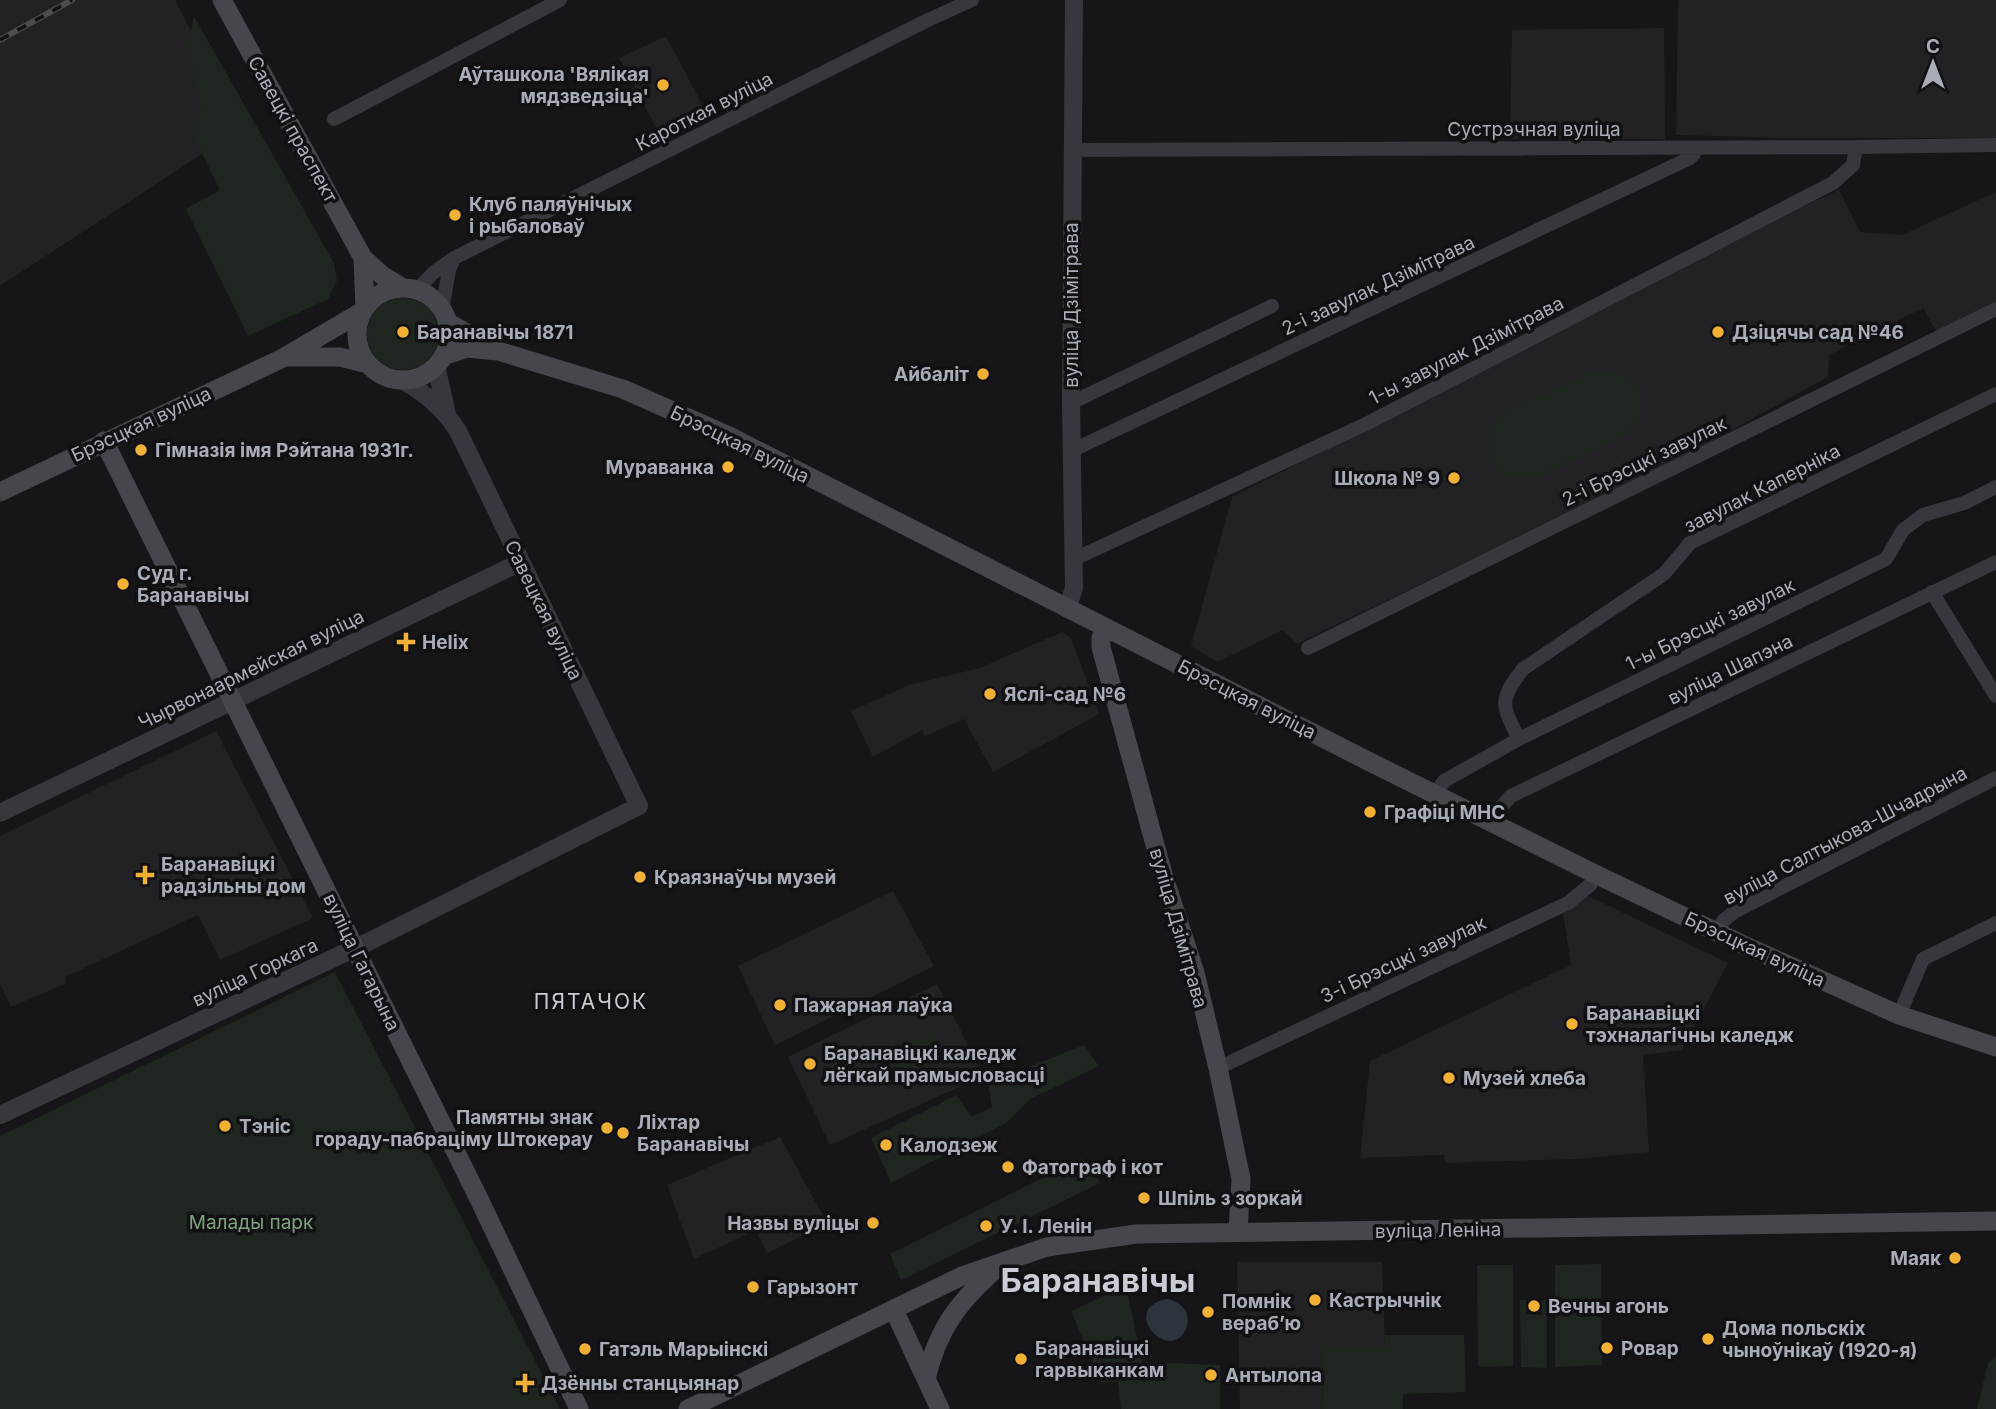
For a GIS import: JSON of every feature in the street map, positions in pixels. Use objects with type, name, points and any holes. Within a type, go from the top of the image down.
[{"type":"main road","name":"Савецкі праспект","points":[[222,0],[363,258],[383,276],[410,289]]},
{"type":"main road","name":"Савецкі праспект","points":[[363,258],[364,310]]},
{"type":"main road","points":[[410,289],[431,298],[445,316],[447,345],[440,361],[421,376],[402,380],[389,378],[368,364],[360,352],[358,324],[364,310],[382,293],[410,289]]},
{"type":"main road","name":"Брэсцкая вуліца","points":[[0,492],[283,358],[364,310]]},
{"type":"main road","name":"Брэсцкая вуліца","points":[[445,316],[498,351]]},
{"type":"main road","name":"Брэсцкая вуліца","points":[[440,361],[476,348],[498,351],[623,389],[731,437],[1595,874],[1899,1015],[1996,1047]]},
{"type":"main road","name":"Брэсцкая вуліца","points":[[283,358],[340,357],[368,364]]},
{"type":"main road","name":"вуліца Гагарына","points":[[104,441],[527,1297],[579,1409]]},
{"type":"main road","name":"вуліца Дзімітрава","points":[[1107,628],[1101,638],[1101,647],[1163,874],[1195,973],[1217,1068],[1241,1179],[1238,1232]]},
{"type":"main road","name":"вуліца Леніна","points":[[688,1409],[962,1276],[1047,1247],[1113,1236],[1996,1221]]},
{"type":"main road","points":[[926,1379],[933,1350],[949,1318],[980,1283],[1007,1259]]},
{"type":"main road","points":[[894,1310],[940,1409]]},
{"type":"street","points":[[334,119],[560,0]]},
{"type":"street","name":"Кароткая вуліца","points":[[410,289],[454,258],[972,0]]},
{"type":"street","name":"вуліца Дзімітрава","points":[[1067,609],[1074,588],[1071,403],[1074,0]]},
{"type":"street","name":"Сустрэчная вуліца","points":[[1072,150],[1856,148],[1996,145]]},
{"type":"street","name":"2-і завулак Дзімітрава","points":[[1071,451],[1688,159],[1695,154],[1695,148]]},
{"type":"street","name":"1-ы завулак Дзімітрава","points":[[1072,560],[1366,424],[1833,183],[1853,165],[1856,148]]},
{"type":"street","points":[[445,316],[449,270],[454,258]]},
{"type":"street","points":[[1071,403],[1272,306]]},
{"type":"street","name":"2-і Брэсцкі завулак","points":[[1308,648],[1996,309]]},
{"type":"street","name":"Савецкая вуліца","points":[[440,361],[447,414]]},
{"type":"street","name":"Савецкая вуліца","points":[[402,380],[419,389],[447,414],[458,431],[639,806]]},
{"type":"street","name":"завулак Каперніка","points":[[1519,739],[1504,709],[1507,689],[1523,669],[1664,574],[1690,543],[1996,394]]},
{"type":"street","name":"1-ы Брэсцкі завулак","points":[[1435,794],[1444,780],[1519,739],[1886,559],[1903,530],[1923,515],[1964,503],[1996,487]]},
{"type":"street","name":"Чырвонаармейская вуліца","points":[[0,813],[521,562]]},
{"type":"street","name":"вуліца Шапэна","points":[[1492,823],[1511,796],[1996,562]]},
{"type":"street","points":[[1933,592],[1996,696]]},
{"type":"street","name":"вуліца Салтыкова-Шчадрына","points":[[1717,932],[1724,920],[1734,912],[1996,778]]},
{"type":"street","name":"вуліца Горкага","points":[[0,1115],[355,948],[639,806]]},
{"type":"street","name":"3-і Брэсцкі завулак","points":[[1217,1068],[1568,903],[1591,884],[1595,874]]},
{"type":"street","points":[[1899,1015],[1923,958],[1996,923]]},
{"type":"shaded area","points":[[0,0],[175,0],[244,135],[205,152],[0,286]]},
{"type":"shaded area","points":[[1678,0],[1996,0],[1996,138],[1676,135]]},
{"type":"shaded area","points":[[1664,28],[1665,139],[1510,139],[1512,30]]},
{"type":"shaded area","name":"Аўташкола 'Вялікая мядзведзіца'","points":[[666,36],[706,112],[661,137],[619,58]]},
{"type":"shaded area","points":[[1839,190],[1860,232],[1902,235],[1996,192],[1996,305],[1938,334],[1923,308],[1829,355],[1828,377],[1679,459],[1297,644],[1283,630],[1217,662],[1191,646],[1232,497],[1606,308],[1763,225]]},
{"type":"shaded area","name":"Яслі-сад №6","points":[[1062,632],[1071,638],[1099,714],[993,772],[964,719],[925,736],[922,730],[873,757],[851,711],[909,685],[980,668]]},
{"type":"shaded area","name":"Баранавіцкі радзільны дом","points":[[216,731],[313,918],[220,960],[198,915],[65,977],[67,983],[11,1007],[0,984],[0,836]]},
{"type":"shaded area","points":[[893,891],[934,966],[775,1045],[738,966]]},
{"type":"shaded area","name":"Баранавіцкі тэхналагічны каледж","points":[[1586,895],[1728,963],[1682,1050],[1643,1055],[1649,1152],[1578,1159],[1445,1163],[1444,1155],[1360,1158],[1370,1061],[1571,965],[1563,913]]},
{"type":"shaded area","points":[[937,984],[984,1076],[830,1145],[788,1057]]},
{"type":"shaded area","points":[[780,1137],[827,1223],[767,1253],[756,1230],[694,1259],[667,1185]]},
{"type":"shaded area","points":[[1237,1262],[1382,1262],[1385,1348],[1322,1347],[1323,1409],[1240,1409]]},
{"type":"shaded area","points":[[1167,1299],[1183,1308],[1188,1321],[1180,1337],[1171,1341],[1161,1339],[1147,1323],[1147,1313],[1153,1305]]},
{"type":"green space","points":[[194,16],[334,263],[337,281],[328,299],[248,336],[186,209],[220,190],[189,127],[201,111],[188,45]]},
{"type":"green space","points":[[403,298],[423,304],[433,314],[439,334],[433,354],[423,364],[403,370],[383,364],[373,354],[367,334],[373,314],[383,304]]},
{"type":"green space","points":[[1596,370],[1622,375],[1640,392],[1640,416],[1629,433],[1535,479],[1508,477],[1489,460],[1488,435],[1501,413]]},
{"type":"green space","name":"Малады парк","points":[[335,972],[560,1409],[0,1409],[0,1136]]},
{"type":"green space","points":[[932,1033],[944,1057],[898,1079],[887,1054]]},
{"type":"green space","points":[[1084,1045],[1099,1066],[1030,1099],[1006,1123],[891,1183],[871,1138],[957,1095],[971,1117],[992,1107],[988,1083]]},
{"type":"green space","points":[[1083,1158],[1100,1183],[901,1280],[890,1254]]},
{"type":"green space","points":[[1601,1264],[1602,1365],[1555,1367],[1555,1265]]},
{"type":"green space","points":[[1477,1265],[1513,1265],[1513,1366],[1478,1367]]},
{"type":"green space","points":[[1126,1286],[1142,1362],[1220,1365],[1220,1409],[1121,1409],[1118,1382],[1101,1382],[1071,1311]]},
{"type":"green space","points":[[1520,1300],[1526,1300],[1526,1314],[1542,1315],[1542,1300],[1547,1300],[1547,1368],[1521,1367]]},
{"type":"green space","points":[[1385,1335],[1464,1335],[1466,1392],[1403,1394],[1403,1409],[1323,1409],[1322,1346],[1384,1348]]},
{"type":"green space","points":[[1996,1356],[1996,1409],[1977,1409],[1988,1363]]},
{"type":"railway","points":[[0,40],[72,0]]},
{"type":"place","name":"Аўташкола 'Вялікая мядзведзіца'","points":[[663,85]]},
{"type":"place","name":"Клуб паляўнічых і рыбаловаў","points":[[455,215]]},
{"type":"place","name":"Баранавічы 1871","points":[[403,332]]},
{"type":"place","name":"Дзіцячы сад №46","points":[[1718,332]]},
{"type":"place","name":"Айбаліт","points":[[983,374]]},
{"type":"place","name":"Гімназія імя Рэйтана 1931г.","points":[[141,450]]},
{"type":"place","name":"Мураванка","points":[[728,467]]},
{"type":"place","name":"Школа № 9","points":[[1454,478]]},
{"type":"place","name":"Суд г. Баранавічы","points":[[123,584]]},
{"type":"place","name":"Helix","points":[[406,642]]},
{"type":"place","name":"Яслі-сад №6","points":[[990,694]]},
{"type":"place","name":"Графіці МНС","points":[[1370,812]]},
{"type":"place","name":"Баранавіцкі радзільны дом","points":[[145,875]]},
{"type":"place","name":"Краязнаўчы музей","points":[[640,877]]},
{"type":"place","name":"Пажарная лаўка","points":[[780,1005]]},
{"type":"place","name":"Баранавіцкі тэхналагічны каледж","points":[[1572,1024]]},
{"type":"place","name":"Баранавіцкі каледж лёгкай прамысловасці","points":[[810,1064]]},
{"type":"place","name":"Музей хлеба","points":[[1449,1078]]},
{"type":"place","name":"Тэніс","points":[[225,1126]]},
{"type":"place","name":"Памятны знак гораду-пабраціму Штокерау","points":[[607,1128]]},
{"type":"place","name":"Ліхтар Баранавічы","points":[[623,1133]]},
{"type":"place","name":"Калодзеж","points":[[886,1145]]},
{"type":"place","name":"Фатограф і кот","points":[[1008,1167]]},
{"type":"place","name":"Шпіль з зоркай","points":[[1144,1198]]},
{"type":"place","name":"Назвы вуліцы","points":[[873,1223]]},
{"type":"place","name":"У. І. Ленін","points":[[986,1226]]},
{"type":"place","name":"Маяк","points":[[1955,1258]]},
{"type":"place","name":"Гарызонт","points":[[753,1287]]},
{"type":"place","name":"Кастрычнік","points":[[1315,1300]]},
{"type":"place","name":"Вечны агонь","points":[[1534,1306]]},
{"type":"place","name":"Помнік верабʼю","points":[[1208,1312]]},
{"type":"place","name":"Дома польскіх чыноўнікаў (1920-я)","points":[[1708,1339]]},
{"type":"place","name":"Ровар","points":[[1607,1348]]},
{"type":"place","name":"Гатэль Марыінскі","points":[[585,1349]]},
{"type":"place","name":"Баранавіцкі гарвыканкам","points":[[1021,1359]]},
{"type":"place","name":"Антылопа","points":[[1211,1375]]},
{"type":"place","name":"Дзённы станцыянар","points":[[525,1383]]},
{"type":"district","name":"ПЯТАЧОК","points":[[591,1002]]},
{"type":"district","name":"Баранавічы","points":[[1098,1280]]}]
